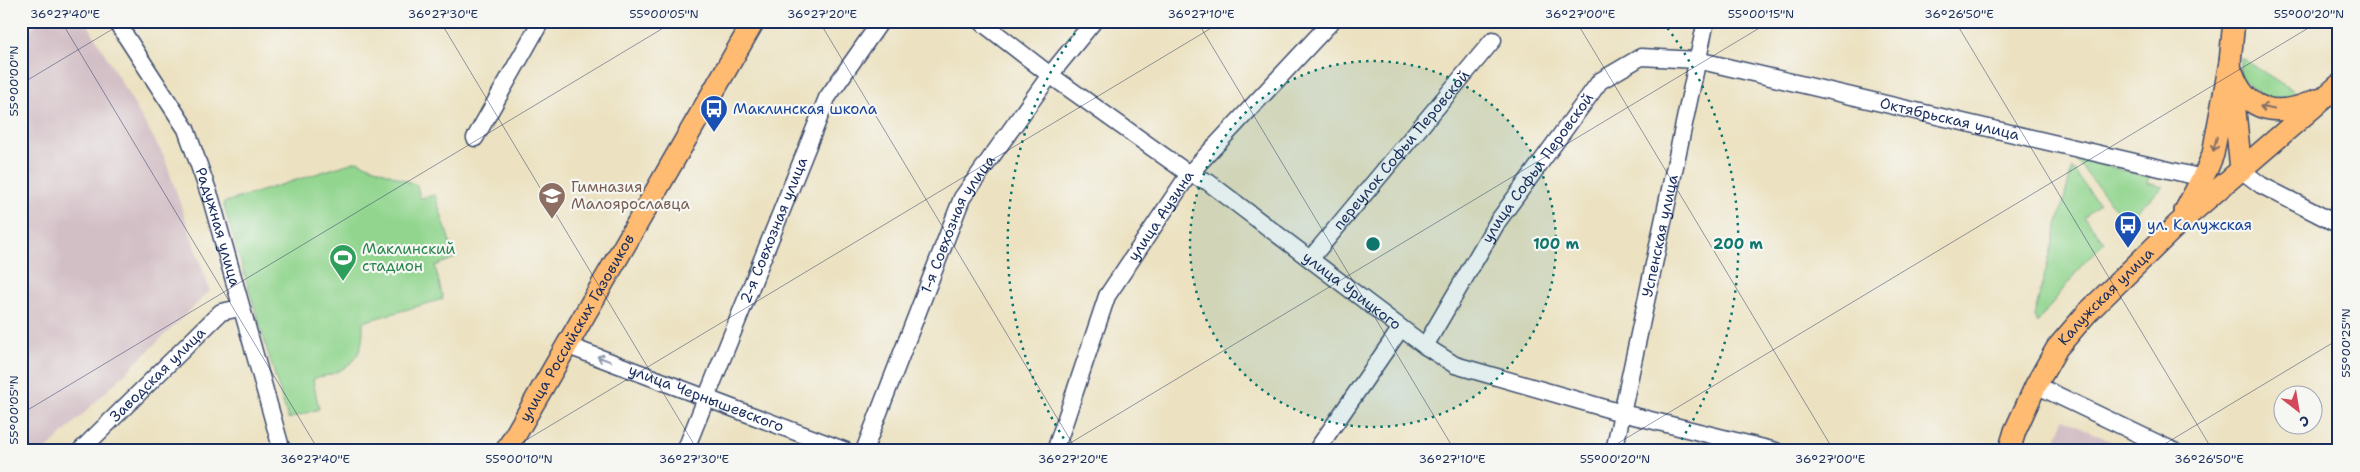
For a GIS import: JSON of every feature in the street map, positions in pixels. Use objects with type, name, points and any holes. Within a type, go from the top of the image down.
[{"type":"main road","name":"улица Российских Газовиков","points":[[506,451],[754,21]]},
{"type":"main road","points":[[2177,225],[2203,178],[2216,143],[2230,62],[2234,21]]},
{"type":"main road","points":[[2230,62],[2238,87],[2250,102],[2259,107],[2278,110],[2295,108],[2334,89]]},
{"type":"main road","points":[[2230,62],[2240,170]]},
{"type":"main road","name":"Калужская улица","points":[[2009,451],[2015,431],[2036,385],[2057,348],[2087,313],[2177,225],[2334,89]]},
{"type":"street","name":"Радужная улица","points":[[116,21],[186,129],[211,199],[240,308],[282,451]]},
{"type":"street","points":[[475,138],[541,21]]},
{"type":"street","name":"2-я Совхозная улица","points":[[685,451],[827,98],[881,21]]},
{"type":"street","name":"улица Урицкого","points":[[980,21],[1050,75],[1189,174],[1208,182],[1425,346],[1455,365],[1622,413],[1776,451]]},
{"type":"street","name":"1-я Совхозная улица","points":[[864,451],[962,198],[1050,75],[1094,21]]},
{"type":"street","name":"улица Аузина","points":[[1055,451],[1107,296],[1189,174],[1332,21]]},
{"type":"street","name":"Успенская улица","points":[[1614,451],[1706,21]]},
{"type":"street","name":"переулок Софьи Перовской","points":[[1311,258],[1493,40]]},
{"type":"street","name":"улица Софьи Перовской","points":[[1425,346],[1498,221],[1600,81],[1641,57],[1697,60]]},
{"type":"street","name":"Октябрьская улица","points":[[1697,60],[2203,178]]},
{"type":"street","points":[[2240,170],[2261,185],[2339,225]]},
{"type":"street","name":"Заводская улица","points":[[80,451],[221,312],[240,308]]},
{"type":"street","points":[[1316,451],[1401,328]]},
{"type":"street","name":"улица Чернышевского","points":[[566,345],[846,451]]},
{"type":"street","points":[[2036,385],[2174,451]]},
{"type":"shaded area","points":[[39,21],[86,21],[164,156],[210,291],[45,451],[21,451],[21,39]]},
{"type":"shaded area","points":[[2064,419],[2131,451],[2052,451]]},
{"type":"green space","points":[[2240,57],[2300,95],[2297,99],[2269,102],[2240,77]]},
{"type":"green space","points":[[2078,158],[2149,177],[2147,183],[2164,187],[2125,220],[2077,162]]},
{"type":"green space","name":"Маклинский стадион","points":[[357,161],[417,185],[420,198],[435,195],[455,258],[435,266],[443,299],[363,322],[362,340],[358,354],[348,366],[313,380],[319,409],[288,419],[223,203]]},
{"type":"green space","points":[[2072,168],[2099,204],[2084,217],[2104,242],[2082,265],[2037,323],[2034,316]]},
{"type":"place","name":"Маклинская школа","points":[[714,133]]},
{"type":"place","name":"Гимназия Малоярославца","points":[[552,220]]},
{"type":"place","name":"ул. Калужская","points":[[2128,249]]},
{"type":"place","name":"Маклинский стадион","points":[[343,282]]}]
